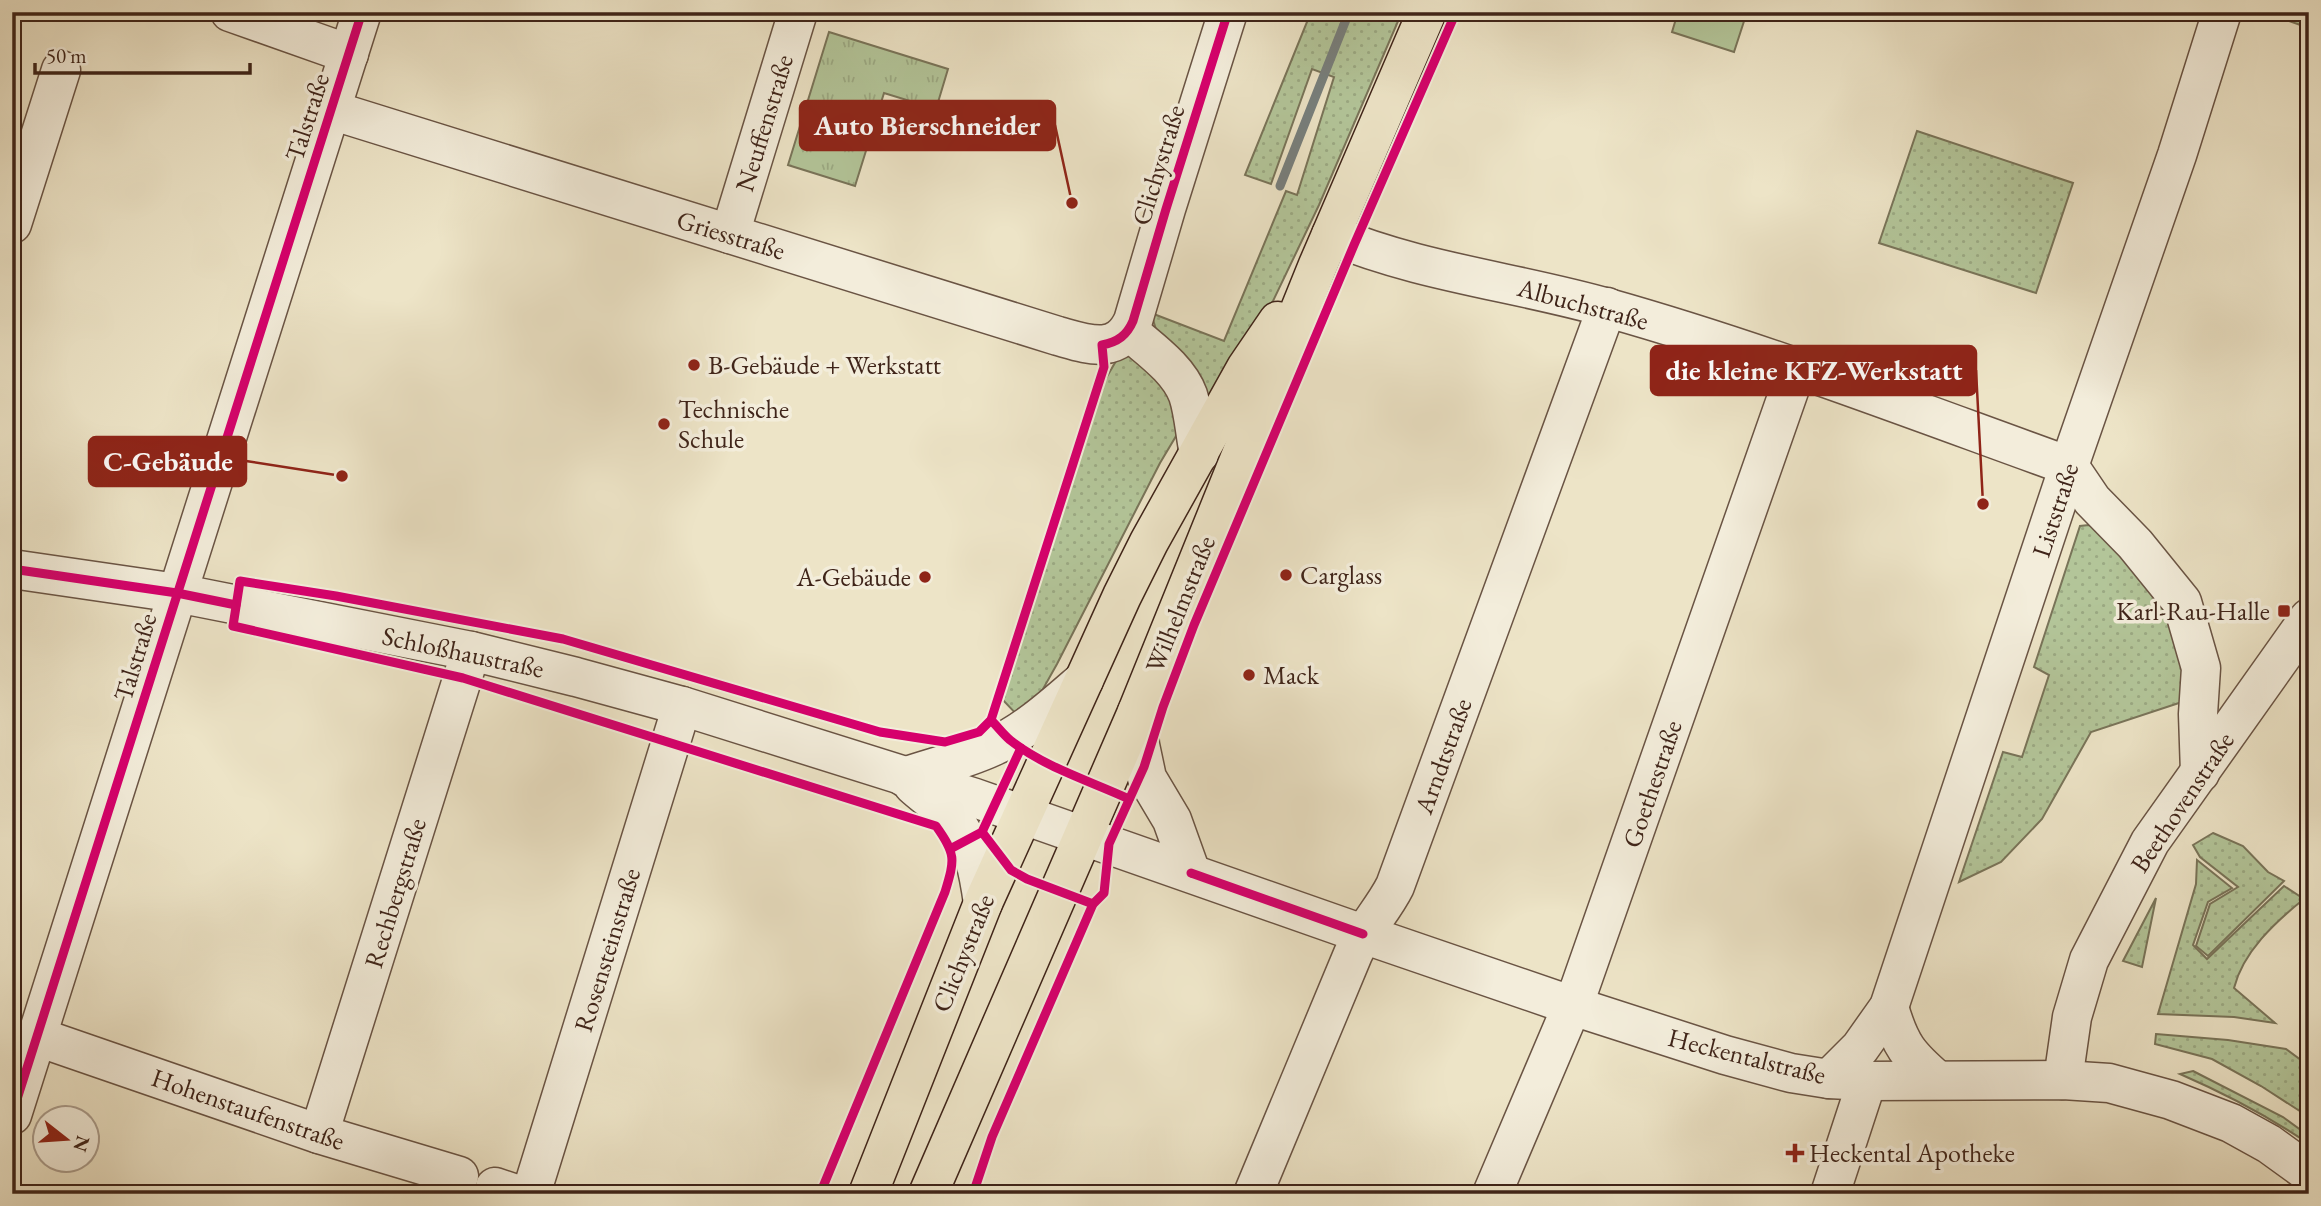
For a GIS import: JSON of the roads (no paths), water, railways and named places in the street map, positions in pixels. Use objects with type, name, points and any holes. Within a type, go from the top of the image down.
[{"type":"main road","name":"Wilhelmstraße","points":[[928,1194],[1137,712],[1325,250],[1427,12]]},
{"type":"main road","name":"Clichystraße","points":[[868,1194],[983,903],[1144,552],[1246,369],[1325,250]]},
{"type":"street","name":"Talstraße","points":[[230,12],[349,54]]},
{"type":"street","name":"Talstraße","points":[[12,1115],[362,12]]},
{"type":"street","name":"Neuffenstraße","points":[[730,234],[798,12]]},
{"type":"street","name":"Clichystraße","points":[[1129,331],[1228,12]]},
{"type":"street","name":"Liststraße","points":[[1829,1079],[1860,1048],[1889,1007],[2069,466],[2178,155],[2222,12]]},
{"type":"street","points":[[12,224],[61,70]]},
{"type":"street","name":"Griesstraße","points":[[331,110],[1092,346],[1112,343],[1129,331]]},
{"type":"street","name":"Albuchstraße","points":[[1325,250],[1382,254],[1607,307],[1797,368],[2069,466]]},
{"type":"street","name":"Arndtstraße","points":[[1254,1194],[1345,972],[1363,934],[1389,898],[1409,850],[1607,307]]},
{"type":"street","points":[[1129,331],[1174,372],[1182,383],[1191,406],[1199,454]]},
{"type":"street","name":"Goethestraße","points":[[1492,1194],[1573,1006],[1797,368]]},
{"type":"street","points":[[2069,466],[2092,500],[2135,544],[2182,602],[2201,668],[2198,714],[2200,773]]},
{"type":"street","name":"Schloßhaustraße","points":[[12,569],[177,593],[471,652],[576,677],[682,706],[1083,835]]},
{"type":"street","name":"Beethovenstraße","points":[[2063,1080],[2072,1017],[2089,960],[2150,842],[2309,618]]},
{"type":"street","name":"Rechbergstraße","points":[[319,1134],[471,652]]},
{"type":"street","points":[[904,777],[1009,739],[1043,716],[1084,680]]},
{"type":"street","name":"Rosensteinstraße","points":[[500,1188],[682,706]]},
{"type":"street","points":[[1137,712],[1147,778],[1172,820],[1191,873]]},
{"type":"street","name":"Schloßhaustraße","points":[[904,777],[955,822],[976,863],[983,903]]},
{"type":"street","name":"Heckentalstraße","points":[[1083,835],[1573,1006],[1791,1073],[1867,1081],[2063,1080],[2109,1083],[2139,1090],[2231,1123],[2269,1144],[2309,1173]]},
{"type":"street","points":[[1889,1007],[1898,1038],[1913,1059],[1937,1080]]},
{"type":"street","name":"Hohenstaufenstraße","points":[[38,1037],[319,1134],[500,1188]]},
{"type":"street","points":[[1830,1194],[1867,1081]]},
{"type":"waterway","points":[[1280,186],[1349,12]]},
{"type":"place","name":"Auto Bierschneider","points":[[1072,203]]},
{"type":"place","name":"B-Gebäude + Werkstatt","points":[[694,365]]},
{"type":"place","name":"Technische Schule","points":[[664,424]]},
{"type":"place","name":"C-Gebäude","points":[[342,476]]},
{"type":"place","name":"die kleine KFZ-Werkstatt","points":[[1983,504]]},
{"type":"place","name":"Carglass","points":[[1286,575]]},
{"type":"place","name":"A-Gebäude","points":[[925,577]]},
{"type":"place","name":"Karl-Rau-Halle","points":[[2284,611]]},
{"type":"place","name":"Mack","points":[[1249,675]]},
{"type":"place","name":"Heckental Apotheke","points":[[1795,1153]]}]
